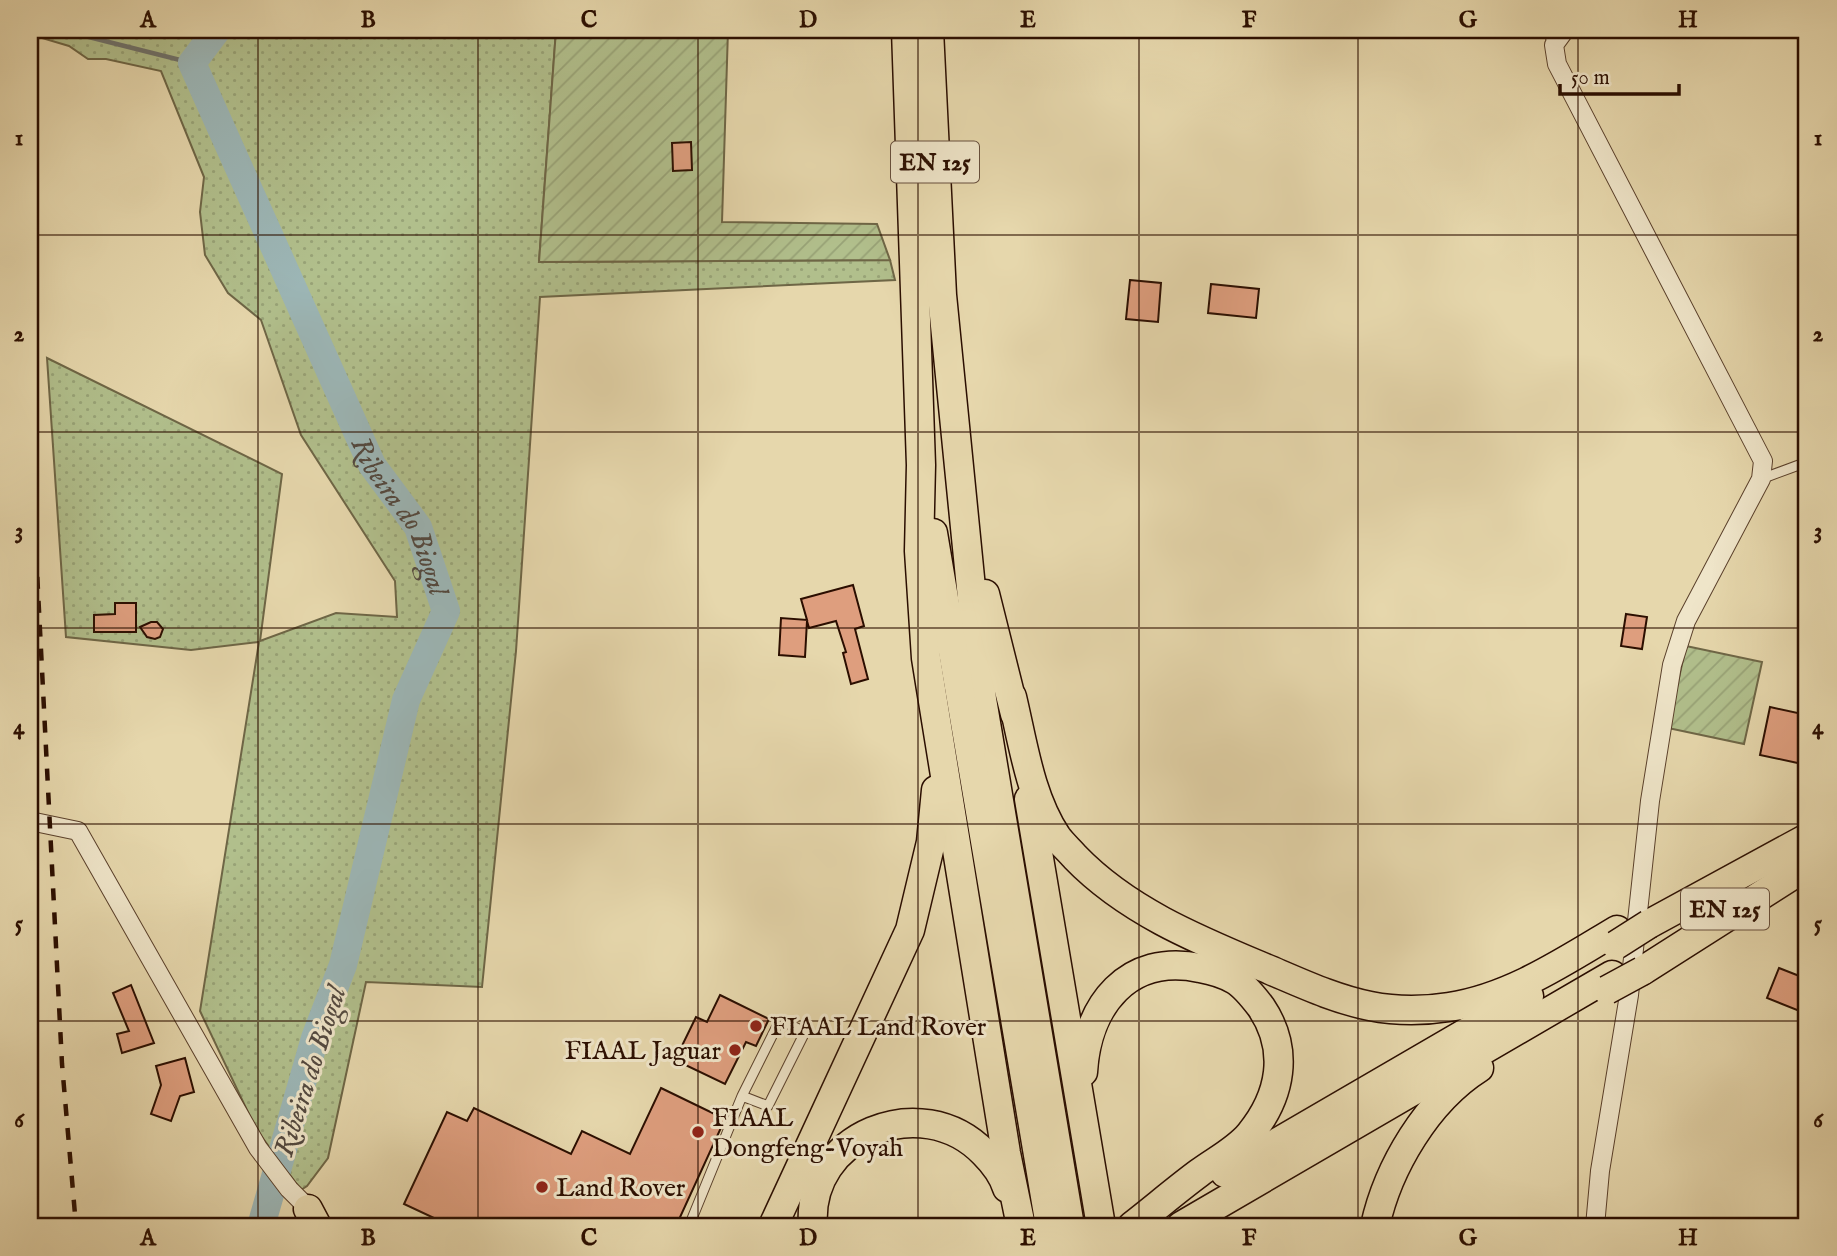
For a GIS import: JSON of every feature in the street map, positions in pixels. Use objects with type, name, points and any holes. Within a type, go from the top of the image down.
[{"type":"main road","name":"EN 125","points":[[906,30],[921,465]]},
{"type":"main road","name":"EN 125","points":[[929,30],[942,295],[961,499]]},
{"type":"main road","points":[[921,465],[919,551],[926,658],[1019,1226]]},
{"type":"main road","points":[[921,465],[1050,1226]]},
{"type":"main road","points":[[961,499],[1039,803],[1058,838],[1088,870],[1124,899],[1169,925],[1330,995],[1371,1006],[1396,1009],[1451,1007],[1493,995],[1617,938]]},
{"type":"main road","points":[[961,499],[982,699],[1070,1226]]},
{"type":"main road","points":[[1012,697],[1101,1226]]},
{"type":"main road","points":[[773,1226],[910,930],[931,842],[938,765],[936,724]]},
{"type":"main road","name":"EN 125","points":[[1617,938],[1649,918],[1807,837]]},
{"type":"main road","points":[[1375,1226],[1391,1178],[1415,1135],[1442,1100],[1474,1071],[1610,983],[1807,866]]},
{"type":"main road","points":[[1132,1226],[1617,938]]},
{"type":"main road","points":[[1084,1124],[1082,1079],[1089,1031],[1099,1010],[1114,991],[1139,973],[1174,965],[1210,970],[1236,980],[1254,997],[1269,1019],[1278,1045],[1279,1068],[1274,1095],[1249,1136],[1132,1226]]},
{"type":"main road","points":[[1181,1226],[1610,983]]},
{"type":"main road","points":[[813,1226],[815,1194],[828,1169],[846,1148],[870,1132],[894,1124],[922,1122],[948,1129],[974,1142],[1006,1183],[1019,1226]]},
{"type":"street","points":[[1565,30],[1550,37],[1557,64],[1763,461],[1761,480],[1686,621],[1672,665],[1650,801],[1629,995],[1600,1171],[1595,1226]]},
{"type":"street","points":[[30,821],[78,831],[258,1148],[317,1220]]},
{"type":"lane","points":[[1761,480],[1807,462]]},
{"type":"lane","points":[[30,861],[33,1015],[30,1019]]},
{"type":"lane","points":[[689,1226],[735,1111],[742,1096],[780,1020],[805,1032],[768,1106],[742,1096]]},
{"type":"green space","points":[[30,30],[556,30],[539,262],[890,260],[895,280],[540,297],[516,651],[482,987],[366,982],[328,1158],[301,1190],[256,1129],[200,1011],[259,642],[191,650],[66,637],[47,358],[282,474],[260,641],[336,613],[397,617],[395,581],[301,435],[261,320],[228,293],[205,255],[200,212],[204,177],[161,71],[106,59],[88,59],[69,46],[35,36]]},
{"type":"green space","points":[[556,30],[728,30],[722,222],[877,224],[890,260],[539,262]]},
{"type":"green space","points":[[1686,646],[1762,662],[1744,744],[1668,728]]},
{"type":"building","points":[[691,142],[692,170],[673,171],[672,143]]},
{"type":"building","points":[[1130,280],[1161,283],[1158,322],[1126,319]]},
{"type":"building","points":[[1211,284],[1259,289],[1256,318],[1208,313]]},
{"type":"building","points":[[853,585],[864,626],[855,629],[868,679],[851,684],[843,653],[846,652],[836,621],[809,628],[807,621],[805,657],[779,655],[781,618],[807,620],[801,599]]},
{"type":"building","points":[[115,603],[136,603],[136,632],[94,632],[94,615],[115,614]]},
{"type":"building","points":[[1626,614],[1647,617],[1642,649],[1621,646]]},
{"type":"building","points":[[157,622],[163,629],[160,637],[147,637],[140,627]]},
{"type":"building","points":[[1770,707],[1807,715],[1807,765],[1760,755]]},
{"type":"building","points":[[1779,968],[1807,979],[1807,999],[1802,1012],[1767,998]]},
{"type":"building","points":[[131,985],[154,1043],[122,1053],[117,1034],[129,1031],[113,993]]},
{"type":"building","points":[[720,995],[769,1019],[756,1046],[746,1042],[725,1084],[675,1060],[696,1017],[707,1022]]},
{"type":"building","points":[[185,1058],[194,1092],[180,1096],[171,1121],[151,1114],[161,1085],[156,1066]]},
{"type":"building","points":[[661,1088],[725,1119],[676,1226],[608,1226],[599,1222],[597,1226],[451,1226],[404,1204],[447,1112],[467,1121],[474,1108],[571,1154],[582,1131],[630,1154]]},
{"type":"waterway","points":[[61,30],[192,63]]},
{"type":"waterway","name":"Ribeira do Biogal","points":[[217,30],[192,63],[372,465],[418,527],[446,611],[406,700],[343,965],[315,1038],[261,1226]]},
{"type":"railway","points":[[30,433],[62,1064],[76,1226]]},
{"type":"place","name":"FIAAL Land Rover","points":[[756,1026]]},
{"type":"place","name":"FIAAL Jaguar","points":[[735,1050]]},
{"type":"place","name":"FIAAL Dongfeng-Voyah","points":[[698,1132]]},
{"type":"place","name":"Land Rover","points":[[542,1187]]}]
